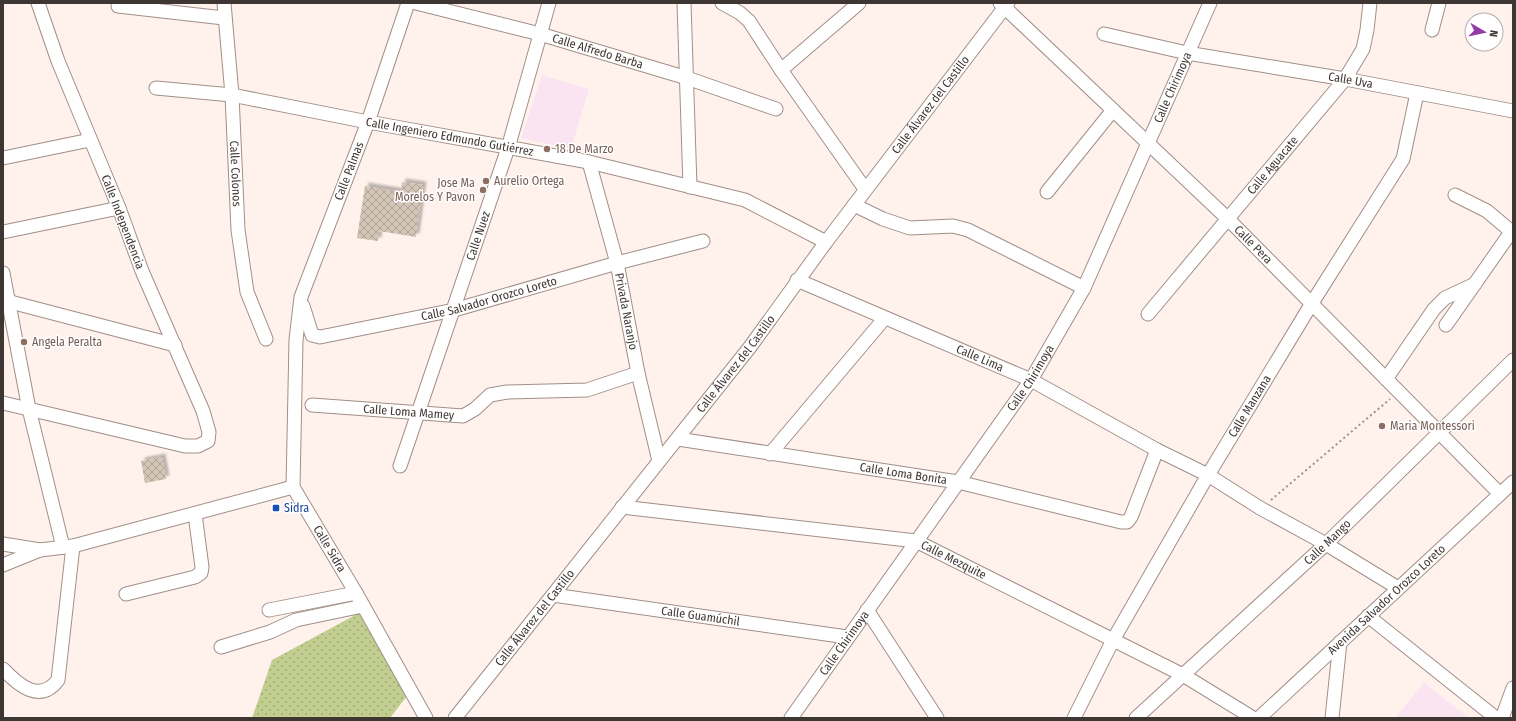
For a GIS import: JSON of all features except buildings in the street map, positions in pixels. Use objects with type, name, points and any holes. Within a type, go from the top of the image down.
[{"type":"street","name":"Calle Independencia","points":[[29,409],[185,446],[198,446],[208,441],[210,432],[203,411],[142,270],[119,208],[58,61],[38,3]]},
{"type":"street","name":"Calle Colonos","points":[[224,3],[224,18],[232,95],[238,230],[247,292],[266,339]]},
{"type":"street","name":"Calle Palmas","points":[[293,487],[296,340],[301,297],[368,122],[408,3]]},
{"type":"street","name":"Calle Alfredo Barba","points":[[416,3],[540,34],[687,78],[776,109]]},
{"type":"street","name":"Calle Nuez","points":[[400,466],[417,412],[454,310],[508,148],[549,3]]},
{"type":"street","points":[[684,3],[690,187]]},
{"type":"street","points":[[722,3],[740,13],[750,21],[781,70],[865,190]]},
{"type":"street","points":[[781,70],[859,3]]},
{"type":"street","name":"Calle Chirimoya","points":[[791,718],[847,637],[1032,380],[1084,288],[1210,3]]},
{"type":"street","name":"Calle Aguacate","points":[[1148,314],[1345,79],[1363,49],[1370,3]]},
{"type":"street","points":[[1432,30],[1439,3]]},
{"type":"street","name":"Calle Pera","points":[[1004,4],[1228,219],[1500,494]]},
{"type":"street","name":"Calle Álvarez del Castillo","points":[[455,718],[750,347],[797,280],[1004,4]]},
{"type":"street","points":[[118,6],[224,18]]},
{"type":"street","name":"Calle Uva","points":[[1104,34],[1188,53],[1345,79],[1513,111]]},
{"type":"street","name":"Calle Ingeniero Edmundo Gutiérrez","points":[[156,88],[232,95],[368,122],[589,162],[745,200],[826,242]]},
{"type":"street","name":"Calle Manzana","points":[[1074,718],[1113,640],[1208,475],[1312,303],[1403,159],[1418,93]]},
{"type":"street","points":[[1046,192],[1113,110]]},
{"type":"street","points":[[3,158],[90,140]]},
{"type":"street","name":"Privada Naranjo","points":[[589,162],[617,263],[638,373],[659,461]]},
{"type":"street","points":[[1446,324],[1512,232],[1487,211],[1455,195]]},
{"type":"street","points":[[854,205],[884,219],[910,228],[953,226],[968,230],[1084,288]]},
{"type":"street","points":[[3,232],[119,208]]},
{"type":"street","name":"Calle Salvador Orozco Loreto","points":[[301,297],[309,331],[316,337],[454,310],[617,263],[703,241]]},
{"type":"street","points":[[3,273],[6,301],[29,409],[68,546],[60,673],[58,680],[53,687],[44,691],[26,689],[6,673]]},
{"type":"street","name":"Calle Lima","points":[[797,280],[884,319],[1032,380],[1157,450],[1208,475],[1260,508],[1326,544],[1398,588]]},
{"type":"street","points":[[1386,379],[1434,309],[1445,298],[1474,284]]},
{"type":"street","points":[[6,301],[175,345]]},
{"type":"street","points":[[770,454],[884,319]]},
{"type":"street","name":"Calle Mango","points":[[1136,718],[1326,544],[1513,360]]},
{"type":"street","name":"Calle Loma Mamey","points":[[312,405],[463,416],[475,409],[490,395],[507,392],[587,390],[638,373]]},
{"type":"street","points":[[3,403],[29,409]]},
{"type":"street","name":"Calle Loma Bonita","points":[[678,439],[958,482],[1121,522],[1127,522],[1131,517],[1157,450]]},
{"type":"street","name":"Avenida Salvador Orozco Loreto","points":[[1259,718],[1513,482]]},
{"type":"street","points":[[3,565],[40,550],[68,546],[195,514],[293,487]]},
{"type":"street","name":"Calle Sidra","points":[[293,487],[364,606],[426,718]]},
{"type":"street","name":"Calle Mezquite","points":[[622,507],[916,541],[1183,675],[1253,718]]},
{"type":"street","points":[[126,594],[195,577],[200,573],[202,567],[195,514]]},
{"type":"street","points":[[3,544],[40,550]]},
{"type":"street","points":[[269,610],[356,593]]},
{"type":"street","name":"Calle Guamúchil","points":[[553,595],[847,637]]},
{"type":"street","points":[[221,647],[270,632],[296,620],[364,606]]},
{"type":"street","points":[[867,610],[937,718]]},
{"type":"street","points":[[1368,616],[1496,718]]},
{"type":"street","points":[[1332,718],[1340,642]]},
{"type":"street","points":[[1502,718],[1513,688]]},
{"type":"path","points":[[1260,508],[1399,392]]},
{"type":"shaded area","points":[[542,75],[589,89],[571,149],[521,138]]},
{"type":"shaded area","points":[[1424,683],[1469,718],[1395,718]]},
{"type":"green space","points":[[359,613],[407,696],[390,718],[252,718],[272,660]]},
{"type":"place","name":"18 De Marzo","points":[[547,149]]},
{"type":"place","name":"Aurelio Ortega","points":[[486,181]]},
{"type":"place","name":"Jose Ma Morelos Y Pavon","points":[[483,190]]},
{"type":"place","name":"Angela Peralta","points":[[24,342]]},
{"type":"place","name":"Maria Montessori","points":[[1382,426]]},
{"type":"place","name":"Sidra","points":[[276,508]]}]
